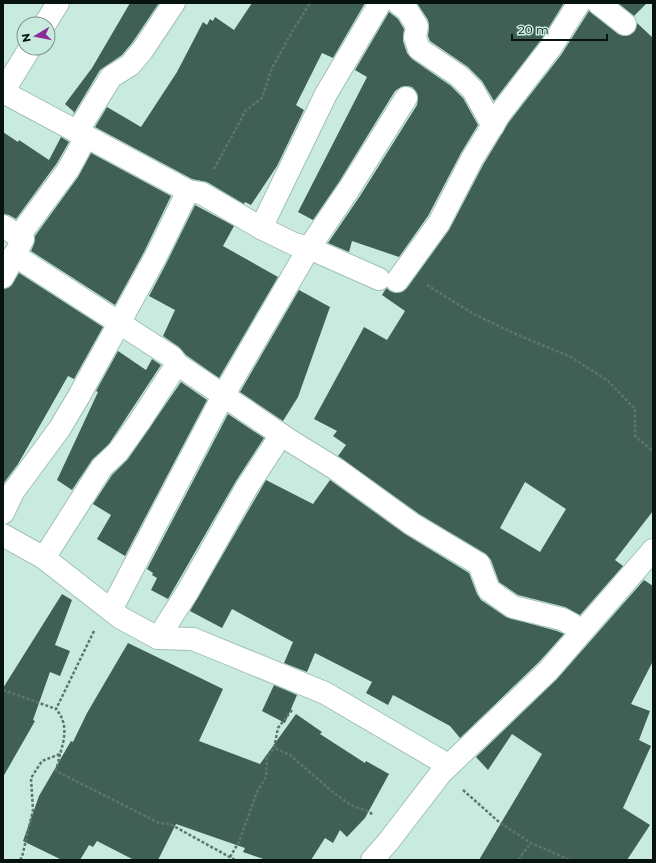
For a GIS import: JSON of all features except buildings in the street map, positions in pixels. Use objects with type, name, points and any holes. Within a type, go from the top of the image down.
[{"type":"street","points":[[50,16],[58,3]]},
{"type":"street","points":[[3,277],[12,239],[68,170],[82,134],[111,77],[130,65],[142,52],[174,3]]},
{"type":"street","points":[[262,228],[326,94],[380,3]]},
{"type":"street","points":[[398,3],[407,10],[417,26],[415,36],[419,49],[459,76],[473,90],[493,126]]},
{"type":"street","points":[[25,56],[3,92],[294,244],[309,248],[388,280],[439,223],[472,159],[493,126],[551,47],[579,3]]},
{"type":"street","points":[[598,3],[625,24]]},
{"type":"street","points":[[108,608],[223,396],[309,248],[349,189],[406,98]]},
{"type":"street","points":[[3,513],[13,492],[60,428],[154,258],[194,192]]},
{"type":"street","points":[[12,239],[119,323],[172,357],[177,364],[281,435],[336,469],[412,524],[479,564],[489,590],[513,607],[562,619],[573,625],[581,632]]},
{"type":"street","points":[[44,558],[102,466],[118,452],[177,364]]},
{"type":"street","points":[[158,638],[188,591],[247,487],[281,435]]},
{"type":"street","points":[[3,535],[44,558],[121,618],[158,638],[193,639],[325,693],[444,769]]},
{"type":"street","points":[[372,860],[388,842],[444,769],[548,671],[653,550]]},
{"type":"path","points":[[194,192],[246,110],[262,98],[272,68],[310,3]]},
{"type":"path","points":[[388,280],[425,284],[472,314],[512,333],[571,357],[608,381],[634,409],[635,436],[653,451]]},
{"type":"path","points":[[56,709],[108,608]]},
{"type":"path","points":[[230,857],[239,842],[257,792],[266,777],[267,757],[274,748],[278,728],[308,686]]},
{"type":"path","points":[[3,690],[56,709],[62,716],[65,737],[56,771],[159,824],[170,824],[235,860]]},
{"type":"path","points":[[274,748],[290,755],[318,780],[347,802],[353,806],[370,812],[388,842]]},
{"type":"path","points":[[20,860],[33,810],[31,778],[42,761],[60,754]]},
{"type":"path","points":[[444,769],[464,790],[499,822],[531,843],[570,860]]},
{"type":"path","points":[[519,860],[531,843]]}]
